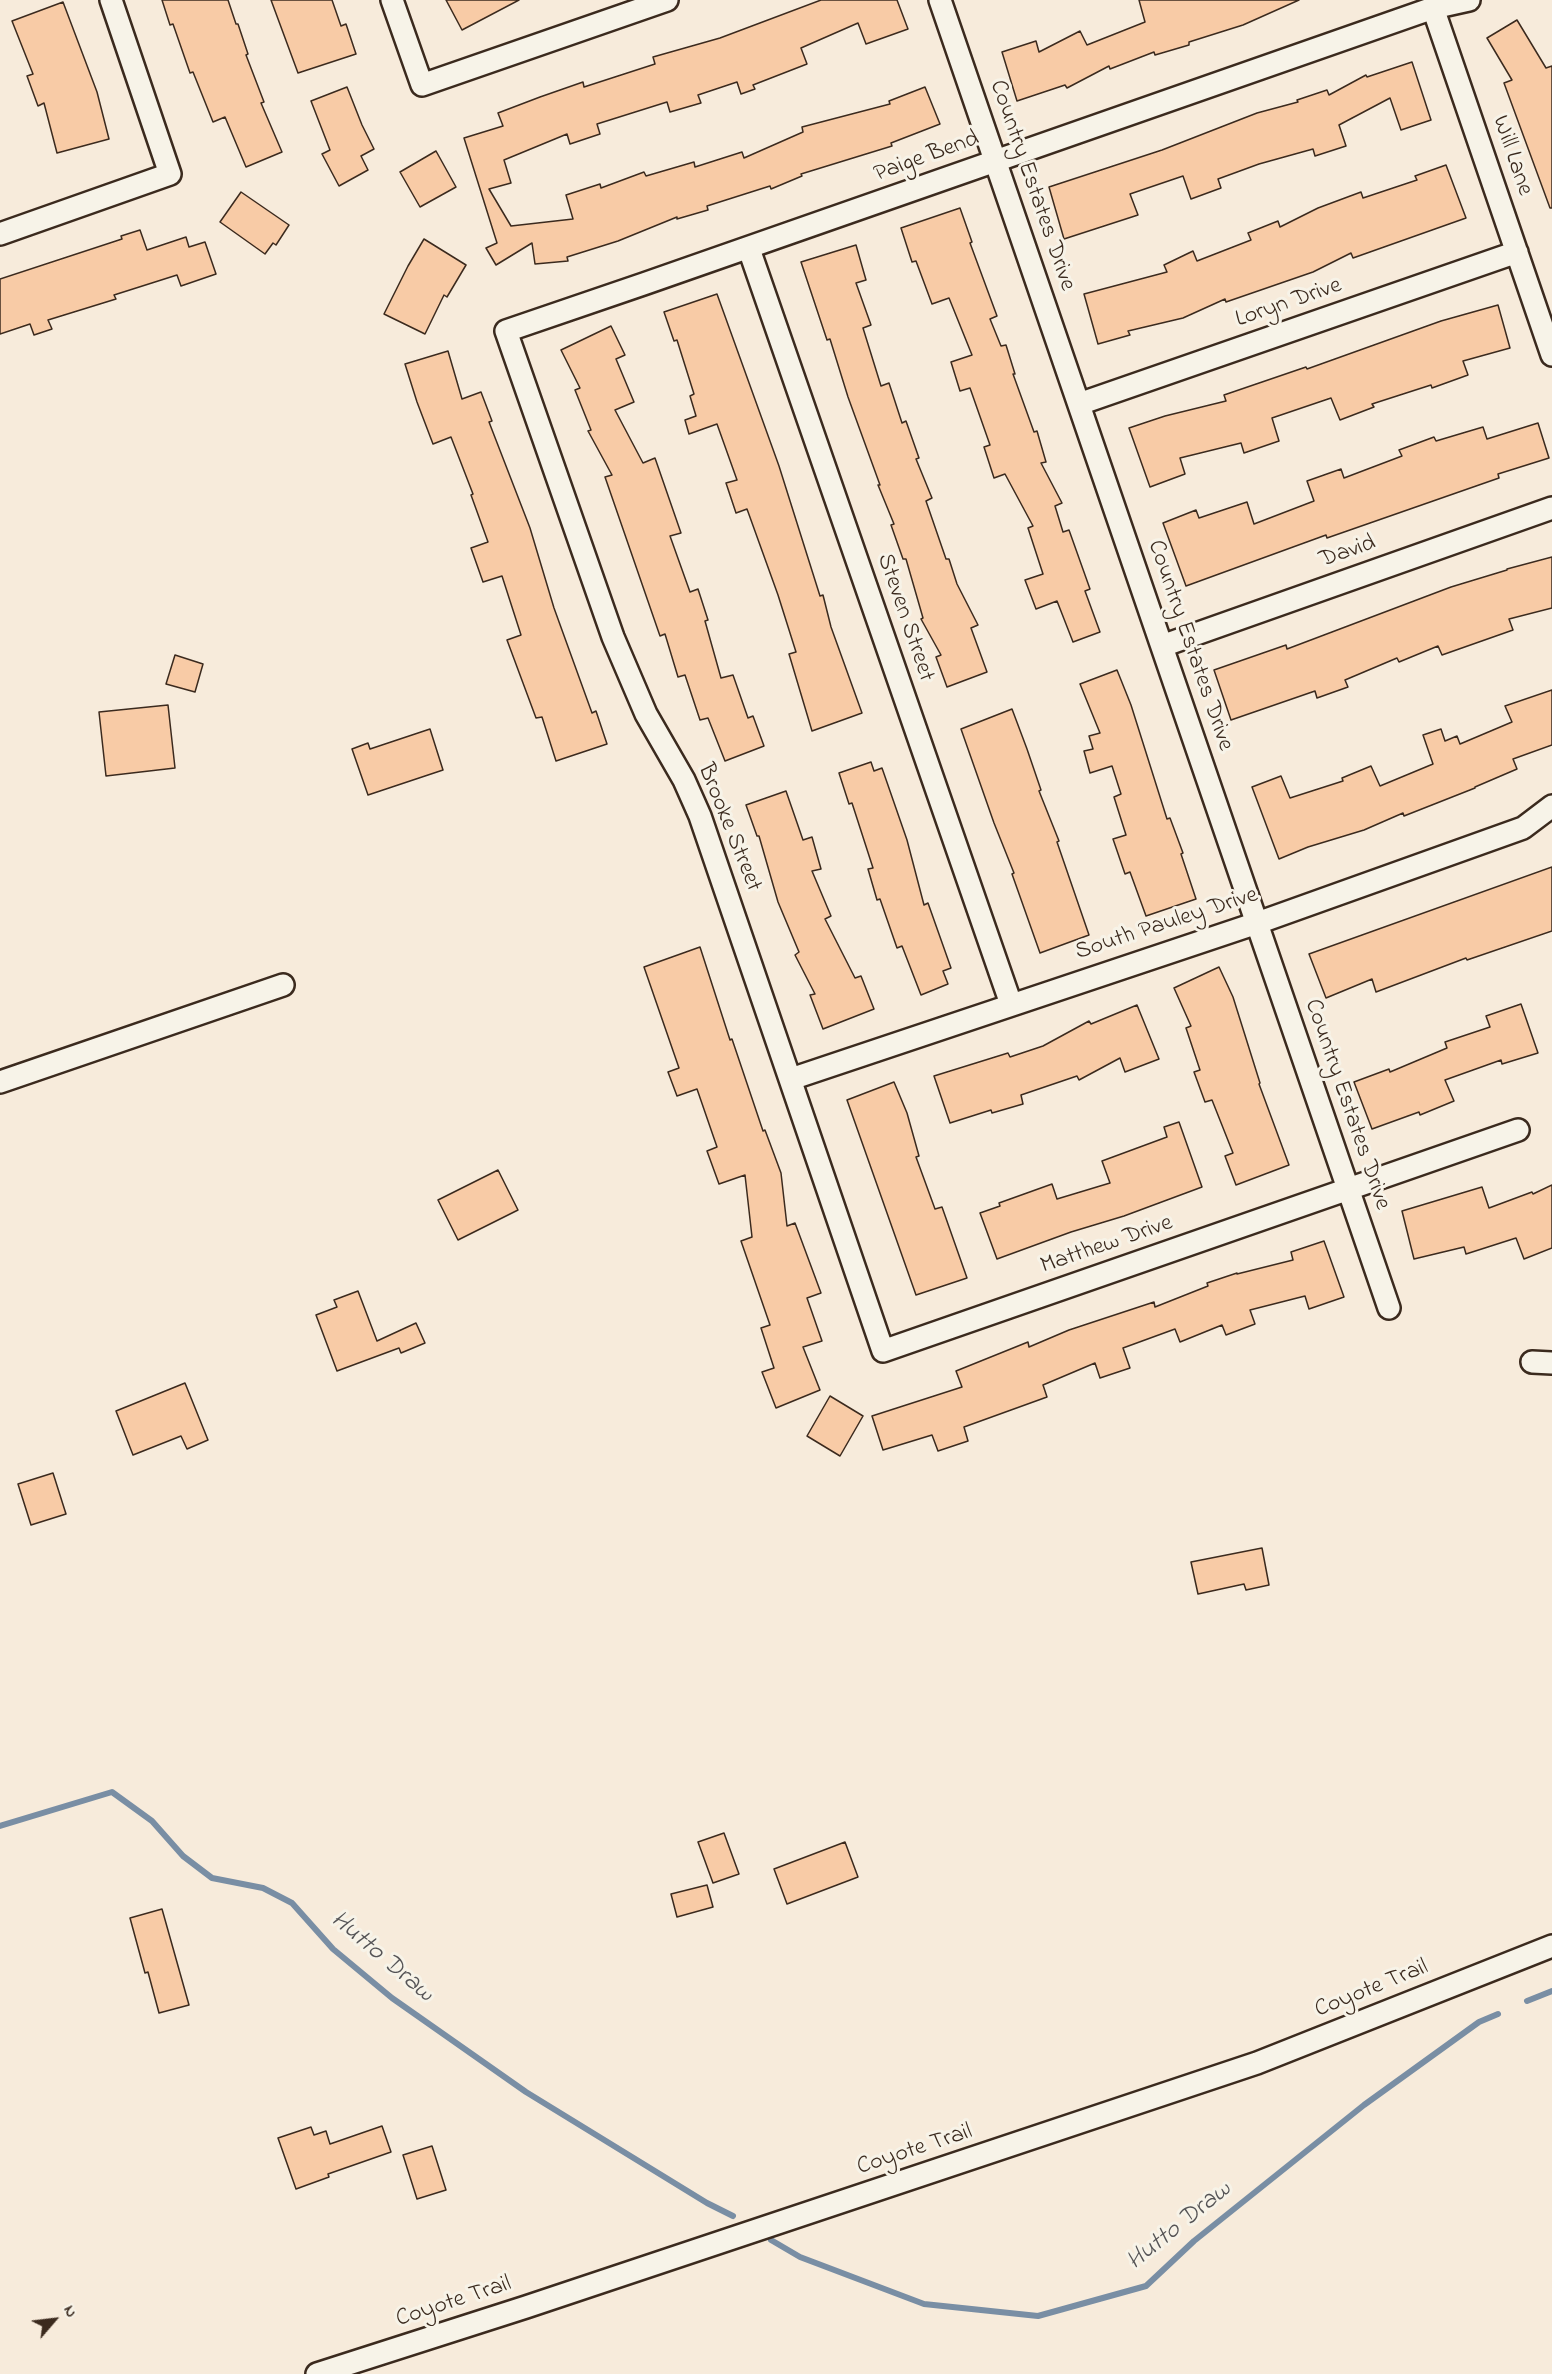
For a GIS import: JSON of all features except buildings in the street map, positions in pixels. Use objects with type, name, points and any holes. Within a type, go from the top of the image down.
[{"type":"street","points":[[0,234],[170,174],[111,0]]},
{"type":"street","points":[[392,0],[422,85],[667,0]]},
{"type":"street","name":"Country Estates Drive","points":[[940,0],[1389,1308]]},
{"type":"street","name":"Paige Bend","points":[[506,332],[749,249],[995,160],[1433,8],[1469,0]]},
{"type":"street","name":"Will Lane","points":[[1433,8],[1552,355]]},
{"type":"street","name":"Steven Street","points":[[749,249],[1011,1004]]},
{"type":"street","name":"Loryn Drive","points":[[1079,404],[1517,252]]},
{"type":"street","name":"Brooke Street","points":[[506,332],[625,669],[646,714],[684,780],[700,816],[883,1351]]},
{"type":"street","name":"David","points":[[1162,646],[1552,508]]},
{"type":"street","name":"South Pauley Drive","points":[[790,1079],[1256,922],[1523,828],[1552,806]]},
{"type":"street","points":[[0,1082],[283,985]]},
{"type":"street","name":"Matthew Drive","points":[[883,1351],[1518,1130]]},
{"type":"street","name":"Coyote Trail","points":[[317,2374],[526,2307],[1257,2063],[1552,1946]]},
{"type":"waterway","name":"Hutto Draw","points":[[0,1826],[112,1792],[152,1821],[183,1856],[212,1878],[263,1888],[292,1903],[333,1949],[392,1998],[526,2092],[707,2203],[733,2216]]},
{"type":"waterway","name":"Hutto Draw","points":[[1527,2001],[1552,1991]]},
{"type":"waterway","name":"Hutto Draw","points":[[771,2240],[800,2257],[924,2304],[1038,2316],[1146,2286],[1194,2241],[1364,2105],[1479,2022],[1498,2014]]}]
